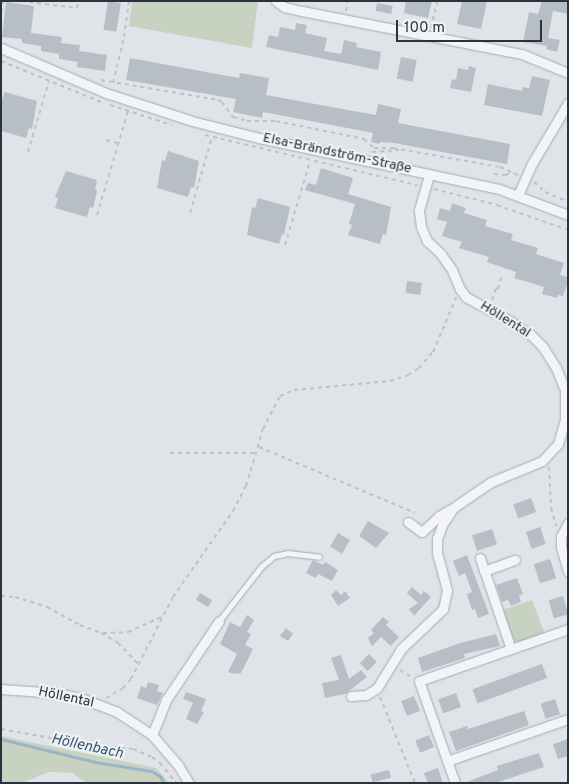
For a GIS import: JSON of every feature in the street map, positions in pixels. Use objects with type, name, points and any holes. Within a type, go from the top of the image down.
[{"type":"street","points":[[276,1],[284,7],[302,11],[522,54],[568,73]]},
{"type":"street","name":"Elsa-Brändström-Straße","points":[[1,48],[130,102],[259,138],[518,195],[568,215]]},
{"type":"street","points":[[518,195],[525,178],[568,103]]},
{"type":"street","name":"Höllental","points":[[428,174],[419,210],[421,227],[427,241],[441,254],[466,297],[531,335],[542,346],[556,368],[565,390],[567,408],[562,432],[550,454]]},
{"type":"street","points":[[408,522],[422,532],[439,516],[491,482],[542,461],[550,454]]},
{"type":"street","points":[[351,696],[366,695],[377,688],[390,664],[418,632],[443,608],[447,590],[437,553],[437,539],[442,525],[453,508]]},
{"type":"street","points":[[568,523],[562,536],[561,546],[568,572]]},
{"type":"street","points":[[480,558],[511,649]]},
{"type":"street","points":[[484,571],[515,560]]},
{"type":"street","points":[[152,736],[166,700],[219,622]]},
{"type":"street","points":[[455,783],[419,681],[568,629]]},
{"type":"street","name":"Höllental","points":[[1,689],[57,693],[97,704],[117,712],[152,736],[166,749],[188,783]]},
{"type":"street","points":[[447,761],[568,719]]},
{"type":"lane","points":[[219,622],[261,567],[274,556],[288,553],[319,557]]},
{"type":"path","points":[[1,12],[3,1]]},
{"type":"path","points":[[21,1],[77,8],[78,1]]},
{"type":"path","points":[[113,84],[124,37],[129,1]]},
{"type":"path","points":[[430,35],[437,1]]},
{"type":"path","points":[[99,80],[122,88]]},
{"type":"path","points":[[28,152],[49,81]]},
{"type":"path","points":[[92,87],[101,83],[127,83],[218,100],[222,102],[233,117],[247,121],[276,121],[364,139],[374,148],[402,150],[500,167],[539,185],[546,192],[568,202]]},
{"type":"path","points":[[97,215],[130,102]]},
{"type":"path","points":[[229,120],[254,126]]},
{"type":"path","points":[[190,213],[212,137]]},
{"type":"path","points":[[106,140],[118,143]]},
{"type":"path","points":[[368,151],[402,150]]},
{"type":"path","points":[[285,245],[310,161]]},
{"type":"path","points":[[494,174],[505,175],[514,173]]},
{"type":"path","points":[[494,294],[502,275]]},
{"type":"path","points":[[97,704],[123,688],[139,665],[172,597],[233,511],[246,486],[270,412],[280,396],[285,392],[390,381],[419,368],[433,352],[448,321],[460,289]]},
{"type":"path","points":[[259,447],[415,513]]},
{"type":"path","points":[[170,454],[258,453]]},
{"type":"path","points":[[550,454],[551,508],[554,523],[562,536]]},
{"type":"path","points":[[1,596],[27,600],[46,607],[80,625],[101,633],[118,643],[139,665]]},
{"type":"path","points":[[101,633],[128,632],[162,617]]},
{"type":"path","points":[[390,664],[419,681]]},
{"type":"path","points":[[377,688],[415,783]]},
{"type":"path","points":[[1,729],[73,742],[134,749],[160,763],[176,783]]},
{"type":"green space","points":[[132,1],[258,1],[252,48],[129,26]]},
{"type":"green space","points":[[532,600],[545,634],[520,643],[514,641],[503,610]]},
{"type":"green space","points":[[1,736],[156,768],[169,783],[87,783],[72,773],[49,772],[22,783],[1,783]]},
{"type":"building","points":[[108,1],[121,3],[116,32],[103,30]]},
{"type":"building","points":[[406,1],[432,1],[428,18],[404,13]]},
{"type":"building","points":[[462,1],[487,1],[481,29],[457,24]]},
{"type":"building","points":[[542,1],[568,1],[568,14],[553,11],[548,38],[560,40],[557,52],[546,49],[547,46],[523,42],[529,12],[538,14]]},
{"type":"building","points":[[6,2],[34,6],[31,33],[62,37],[61,43],[80,45],[79,51],[107,55],[105,71],[77,67],[78,62],[59,59],[59,54],[41,51],[41,46],[22,43],[22,39],[2,37]]},
{"type":"building","points":[[377,3],[393,6],[391,14],[375,11]]},
{"type":"building","points":[[296,23],[307,25],[305,33],[327,38],[324,51],[341,54],[344,40],[357,43],[356,47],[381,52],[378,70],[266,47],[269,35],[278,37],[280,27],[295,30]]},
{"type":"building","points":[[401,57],[417,60],[413,82],[397,79]]},
{"type":"building","points":[[130,58],[239,78],[240,73],[269,78],[266,95],[376,115],[378,104],[401,109],[398,123],[510,144],[507,164],[394,143],[380,142],[380,144],[371,142],[373,133],[263,112],[262,118],[233,112],[236,99],[126,80]]},
{"type":"building","points":[[469,66],[476,68],[471,92],[450,88],[452,79],[456,80],[458,68],[468,70]]},
{"type":"building","points":[[532,76],[550,80],[542,116],[484,105],[488,84],[522,91],[523,87],[529,88]]},
{"type":"building","points":[[5,92],[37,101],[32,129],[29,128],[26,138],[1,131],[1,102]]},
{"type":"building","points":[[168,151],[199,161],[194,188],[191,187],[188,197],[157,188],[162,160],[165,161]]},
{"type":"building","points":[[321,168],[353,178],[348,194],[391,207],[386,235],[383,234],[380,244],[348,235],[352,225],[349,224],[355,204],[305,190],[308,183],[316,185]]},
{"type":"building","points":[[66,171],[97,180],[95,190],[97,191],[93,208],[90,207],[87,217],[55,208],[58,198],[55,197]]},
{"type":"building","points":[[258,198],[290,207],[284,235],[282,234],[279,244],[247,235],[252,207],[255,208]]},
{"type":"building","points":[[452,203],[466,208],[464,213],[487,220],[485,226],[513,234],[511,240],[538,248],[536,254],[564,263],[560,275],[568,277],[568,281],[563,296],[558,295],[557,298],[542,294],[544,287],[514,278],[516,272],[487,262],[489,257],[459,248],[462,242],[442,236],[447,222],[437,219],[440,208],[450,211]]},
{"type":"building","points":[[407,281],[422,283],[420,295],[405,293]]},
{"type":"building","points":[[531,498],[536,512],[518,519],[513,504]]},
{"type":"building","points":[[368,521],[389,533],[376,548],[359,536]]},
{"type":"building","points":[[540,527],[546,544],[532,549],[526,532]]},
{"type":"building","points":[[492,529],[497,544],[477,551],[472,535]]},
{"type":"building","points":[[338,533],[350,540],[342,554],[330,547]]},
{"type":"building","points":[[467,555],[489,614],[478,618],[475,609],[472,610],[467,594],[472,592],[465,573],[459,576],[453,561]]},
{"type":"building","points":[[550,559],[556,578],[540,583],[534,564]]},
{"type":"building","points":[[313,560],[323,565],[325,562],[338,570],[332,581],[318,574],[316,578],[306,573]]},
{"type":"building","points":[[517,578],[523,594],[519,596],[521,602],[511,606],[508,600],[502,602],[496,585]]},
{"type":"building","points":[[412,587],[421,595],[424,591],[431,597],[414,616],[409,609],[418,603],[407,593]]},
{"type":"building","points":[[336,590],[341,595],[345,591],[350,598],[338,606],[331,595]]},
{"type":"building","points":[[200,593],[212,600],[208,607],[196,600]]},
{"type":"building","points":[[563,596],[568,614],[554,618],[549,600]]},
{"type":"building","points":[[247,615],[254,620],[247,632],[251,634],[245,645],[253,649],[241,673],[234,674],[228,672],[237,654],[220,644],[230,622],[240,627]]},
{"type":"building","points":[[383,617],[389,622],[386,625],[399,637],[391,646],[381,637],[372,646],[368,638],[374,633],[371,630]]},
{"type":"building","points":[[286,628],[293,634],[288,641],[280,636]]},
{"type":"building","points":[[496,634],[500,646],[464,654],[465,658],[422,672],[418,658],[460,643]]},
{"type":"building","points":[[369,654],[377,662],[368,671],[360,663]]},
{"type":"building","points":[[341,655],[349,679],[361,670],[367,677],[345,694],[325,698],[322,683],[339,680],[331,658]]},
{"type":"building","points":[[542,664],[547,678],[478,703],[472,689]]},
{"type":"building","points":[[148,682],[159,685],[157,691],[163,693],[157,705],[137,698],[141,686],[146,688]]},
{"type":"building","points":[[186,692],[206,699],[201,711],[204,712],[197,724],[186,719],[193,703],[183,699]]},
{"type":"building","points":[[456,693],[461,707],[443,714],[438,699]]},
{"type":"building","points":[[414,696],[420,711],[407,716],[401,701]]},
{"type":"building","points":[[555,699],[560,714],[546,719],[541,704]]},
{"type":"building","points":[[524,711],[529,725],[456,751],[449,732],[467,726],[468,729]]},
{"type":"building","points":[[429,735],[434,747],[420,753],[415,741]]},
{"type":"building","points":[[568,739],[568,756],[558,759],[553,744]]},
{"type":"building","points":[[539,753],[544,767],[495,783],[464,783],[498,770],[497,766]]},
{"type":"building","points":[[438,768],[443,783],[428,783],[424,773]]},
{"type":"building","points":[[389,770],[391,778],[372,782],[371,775]]},
{"type":"waterway","name":"Höllenbach","points":[[1,739],[95,762],[151,771],[160,776],[164,783]]}]
